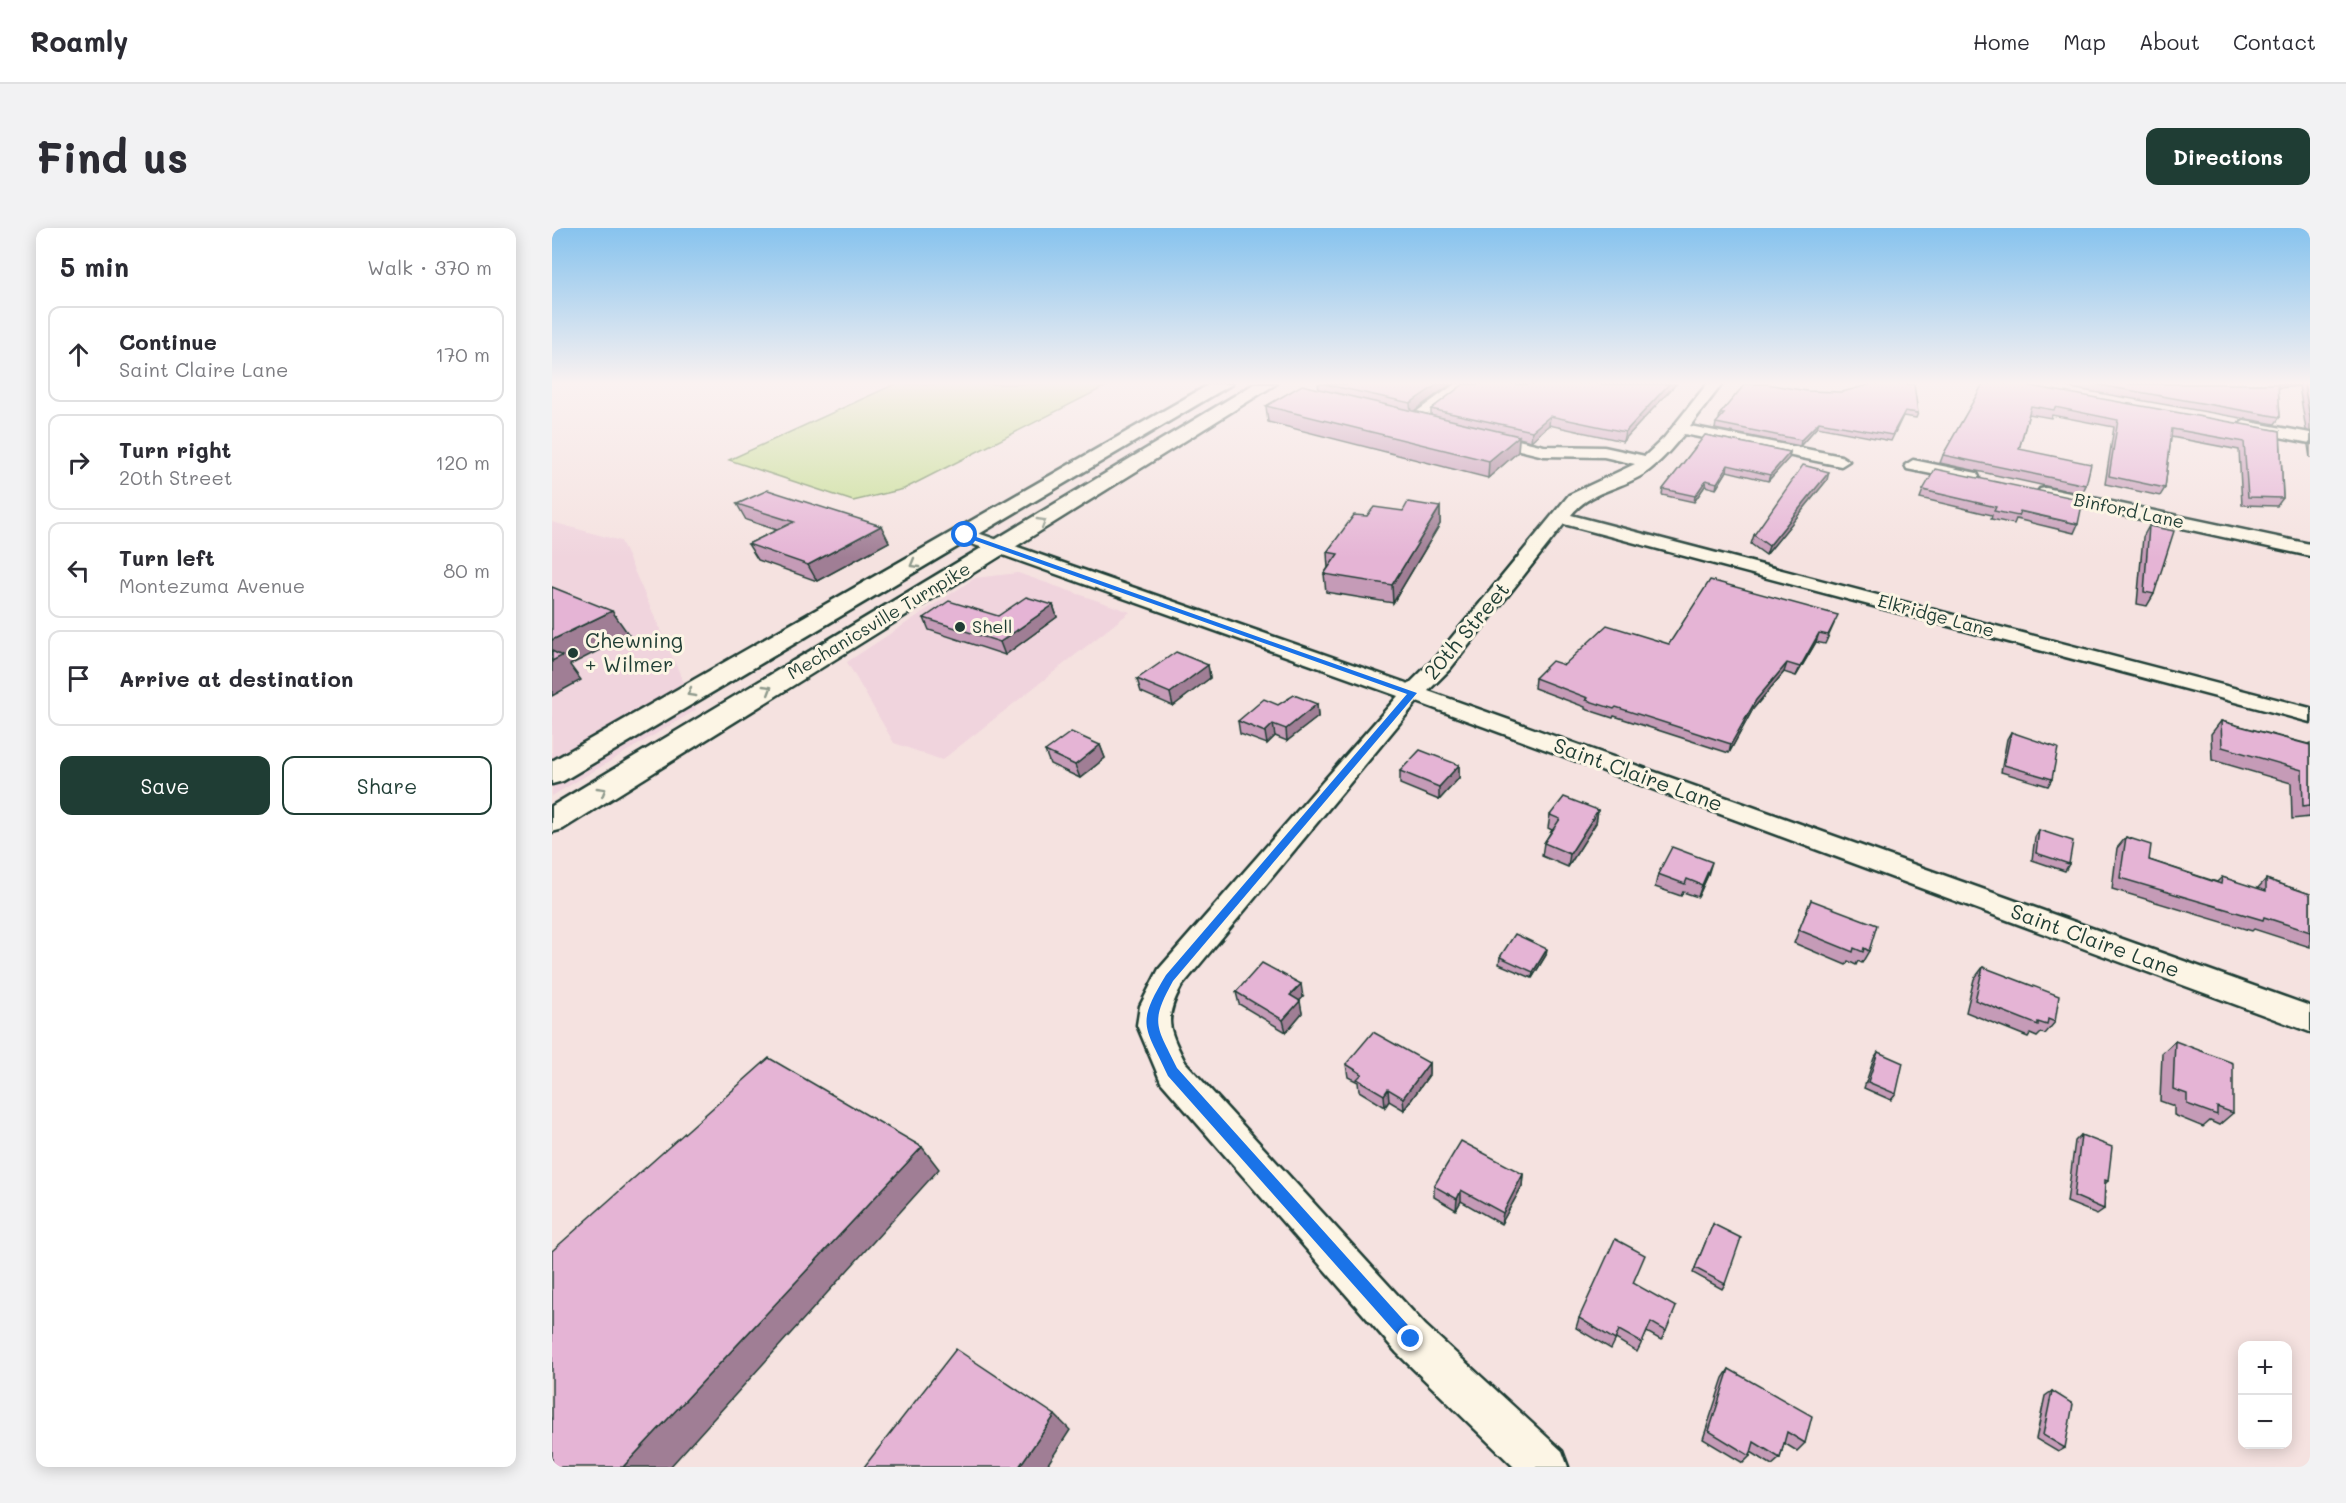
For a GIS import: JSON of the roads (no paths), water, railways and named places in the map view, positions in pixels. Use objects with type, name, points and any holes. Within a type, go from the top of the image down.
[{"type":"highway","name":"Mechanicsville Turnpike","points":[[552,774],[1124,442]]},
{"type":"highway","name":"Mechanicsville Turnpike","points":[[552,821],[1173,442]]},
{"type":"street","points":[[1505,442],[1544,451],[1604,452],[1648,462]]},
{"type":"street","name":"20th Street","points":[[1546,1467],[1411,1339],[1173,1072],[1150,1023],[1153,1007],[1170,978],[1413,693],[1442,664],[1580,495],[1628,475],[1648,462],[1666,442]]},
{"type":"street","points":[[1746,442],[1841,461]]},
{"type":"street","points":[[1913,465],[1983,480]]},
{"type":"street","name":"Binford Lane","points":[[2030,490],[2310,550]]},
{"type":"street","name":"Elkridge Lane","points":[[1562,518],[2310,715]]},
{"type":"street","name":"Saint Claire Lane","points":[[965,535],[1413,693],[2310,1019]]},
{"type":"place","name":"Shell","points":[[960,627]]},
{"type":"place","name":"Chewning + Wilmer","points":[[573,653]]}]
